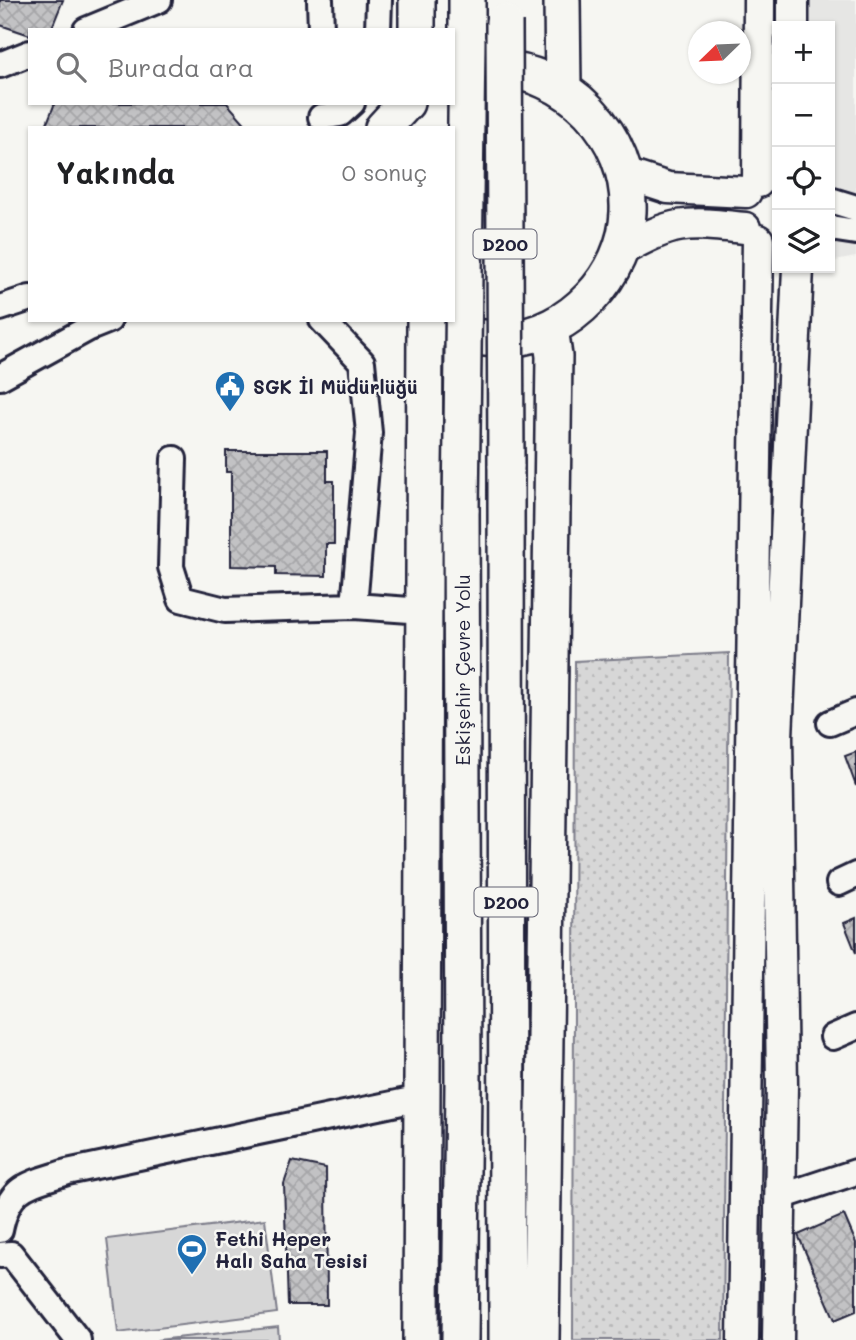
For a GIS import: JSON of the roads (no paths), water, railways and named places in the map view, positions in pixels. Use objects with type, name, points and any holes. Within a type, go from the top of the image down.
[{"type":"highway","points":[[417,0],[417,28]]},
{"type":"highway","name":"Eskişehir Çevre Yolu","points":[[460,1340],[463,1085],[461,509],[467,0]]},
{"type":"highway","points":[[562,0],[564,89]]},
{"type":"highway","name":"D200","points":[[504,11],[507,1340]]},
{"type":"highway","points":[[428,322],[465,337],[508,339],[550,328],[588,300],[604,283],[620,251],[628,213],[625,174],[612,140],[591,112],[564,89],[528,74],[489,69],[455,76]]},
{"type":"highway","points":[[385,126],[405,105]]},
{"type":"highway","points":[[421,1340],[425,322]]},
{"type":"highway","points":[[541,1340],[554,356],[550,328]]},
{"type":"main road","points":[[743,1340],[760,237],[740,210],[761,185],[759,0]]},
{"type":"main road","points":[[793,0],[793,21]]},
{"type":"main road","points":[[625,174],[668,188],[761,185]]},
{"type":"main road","points":[[620,251],[661,229],[691,222],[760,237]]},
{"type":"main road","points":[[778,1340],[782,1085],[777,737],[798,273]]},
{"type":"street","points":[[91,28],[159,0]]},
{"type":"street","points":[[320,0],[321,28]]},
{"type":"street","points":[[377,28],[379,0]]},
{"type":"street","points":[[0,65],[28,54]]},
{"type":"street","points":[[320,116],[340,114],[350,105]]},
{"type":"street","points":[[835,202],[856,208]]},
{"type":"street","points":[[835,229],[856,232]]},
{"type":"street","points":[[0,308],[28,299]]},
{"type":"street","points":[[0,377],[104,322]]},
{"type":"street","points":[[324,322],[362,362],[369,433],[354,606]]},
{"type":"street","points":[[174,459],[171,567],[181,600],[225,610],[354,606],[424,611]]},
{"type":"street","points":[[830,723],[856,712]]},
{"type":"street","points":[[833,1037],[856,1027]]},
{"type":"street","points":[[0,1230],[5,1204],[26,1185],[67,1172],[421,1098]]},
{"type":"street","points":[[779,1197],[856,1172]]},
{"type":"street","points":[[0,1255],[11,1254],[78,1340]]},
{"type":"place","name":"SGK İl Müdürlüğü","points":[[230,413]]},
{"type":"place","name":"Fethi Heper Halı Saha Tesisi","points":[[192,1276]]}]
